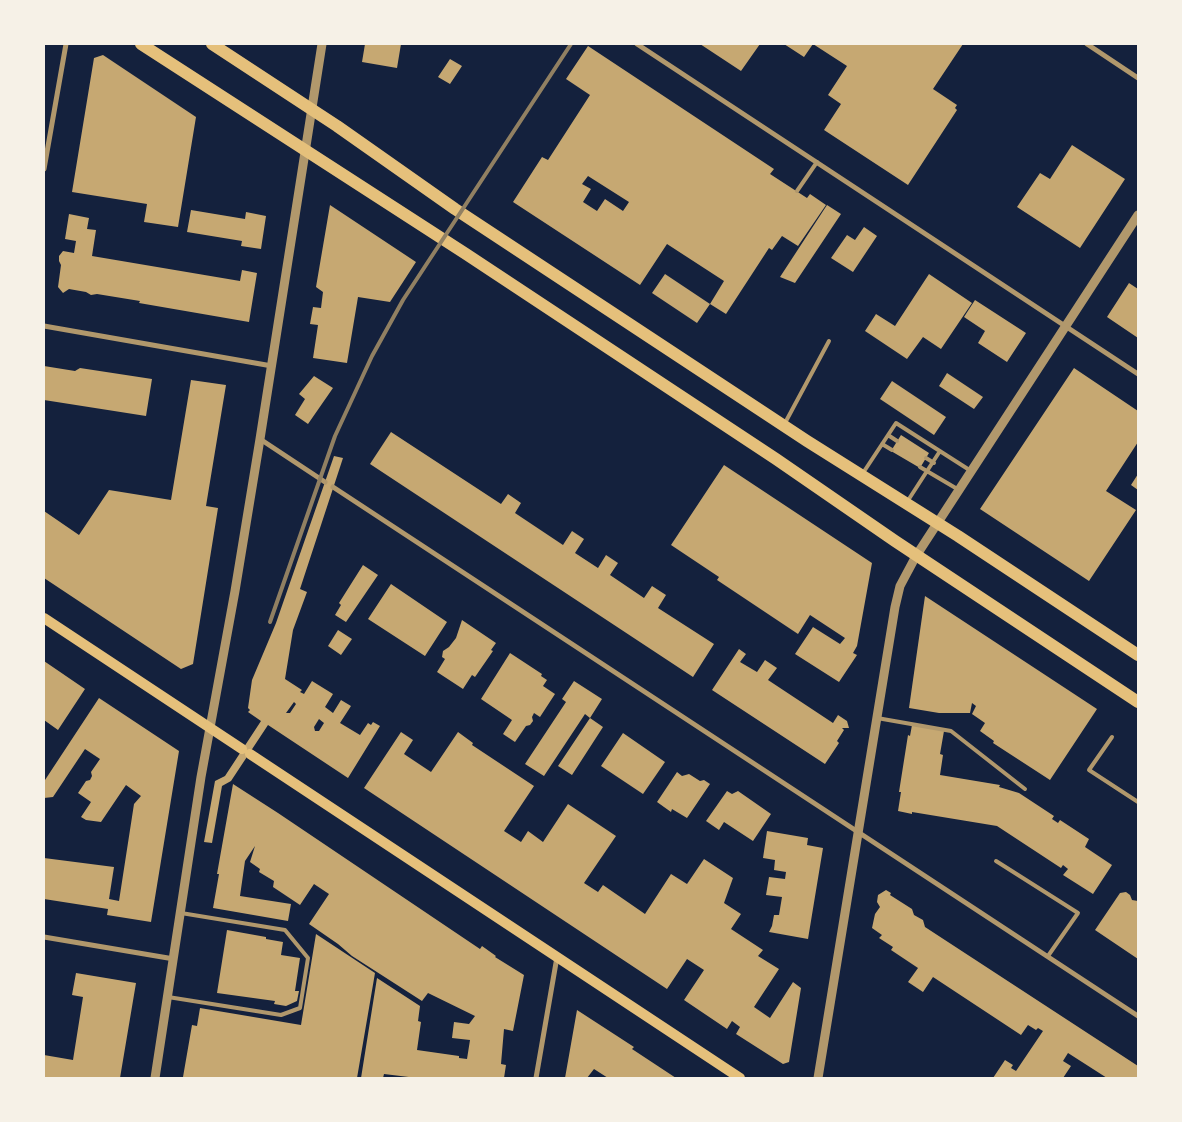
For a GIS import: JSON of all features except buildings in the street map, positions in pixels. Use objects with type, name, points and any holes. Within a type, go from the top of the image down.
[{"type":"main road","points":[[141,44],[466,254],[776,459],[916,556],[1138,702]]},
{"type":"main road","points":[[212,44],[312,110],[455,209],[861,476],[938,523],[1138,655]]},
{"type":"main road","points":[[44,618],[740,1078]]},
{"type":"street","points":[[44,169],[66,44]]},
{"type":"street","points":[[155,1078],[201,777],[260,439],[322,44]]},
{"type":"street","points":[[637,44],[1138,374]]},
{"type":"street","points":[[1087,44],[1138,78]]},
{"type":"street","points":[[818,1078],[877,718],[898,596],[904,578],[916,556],[1138,215]]},
{"type":"street","points":[[44,326],[272,366]]},
{"type":"street","points":[[260,439],[325,482]]},
{"type":"street","points":[[333,487],[1138,1016]]},
{"type":"street","points":[[44,937],[174,959]]},
{"type":"street","points":[[536,1078],[557,957]]},
{"type":"lane","points":[[797,191],[817,162]]},
{"type":"lane","points":[[784,425],[829,341]]},
{"type":"lane","points":[[861,476],[896,423],[971,471]]},
{"type":"lane","points":[[888,435],[898,441]]},
{"type":"lane","points":[[882,444],[892,450]]},
{"type":"lane","points":[[906,503],[940,452]]},
{"type":"lane","points":[[926,458],[934,462]]},
{"type":"lane","points":[[920,467],[959,490]]},
{"type":"lane","points":[[877,718],[951,730],[1025,789]]},
{"type":"lane","points":[[1112,737],[1089,770],[1138,802]]},
{"type":"lane","points":[[996,861],[1078,913],[1048,956]]},
{"type":"lane","points":[[168,997],[280,1015],[300,1008],[308,958],[286,930],[181,913]]},
{"type":"railway","points":[[270,622],[335,436],[372,356],[403,300],[571,44]]}]
